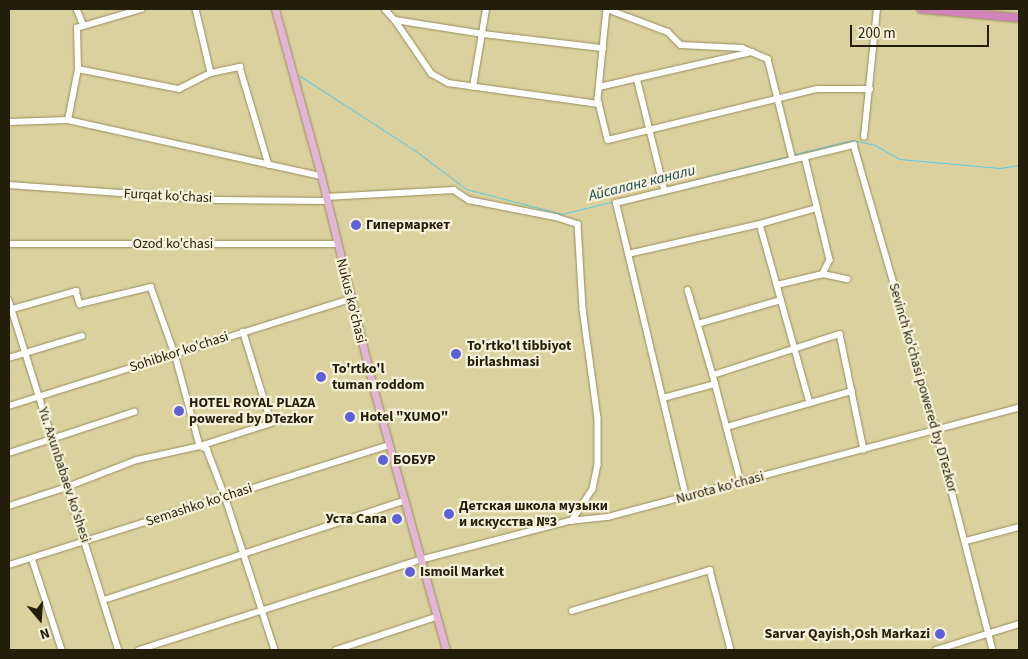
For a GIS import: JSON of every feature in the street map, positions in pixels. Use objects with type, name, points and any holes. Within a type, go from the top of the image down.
[{"type":"highway","points":[[921,9],[1019,18]]},
{"type":"main road","name":"Nukus ko'chasi","points":[[275,9],[321,176],[350,299],[446,650]]},
{"type":"street","points":[[77,9],[84,26]]},
{"type":"street","points":[[68,120],[78,69],[76,28],[141,9]]},
{"type":"street","points":[[196,9],[211,73]]},
{"type":"street","points":[[386,9],[432,74],[448,83],[599,104]]},
{"type":"street","points":[[473,87],[486,9]]},
{"type":"street","points":[[793,160],[778,98],[768,59],[742,48],[681,45],[668,32],[607,9],[599,86],[599,104],[608,140],[650,128],[778,98],[817,89],[870,89]]},
{"type":"street","points":[[864,137],[877,9]]},
{"type":"street","points":[[394,20],[483,34],[603,48]]},
{"type":"street","points":[[599,86],[752,52]]},
{"type":"street","points":[[78,69],[179,88],[211,73],[240,67],[269,165]]},
{"type":"street","points":[[637,78],[665,191]]},
{"type":"street","points":[[9,122],[68,120],[321,176]]},
{"type":"street","name":"Sevinch ko'chasi powered by DTezkor","points":[[805,157],[854,145],[936,430],[993,650]]},
{"type":"street","points":[[686,497],[616,203],[805,157],[830,260],[823,274]]},
{"type":"street","name":"Furqat ko'chasi","points":[[9,185],[217,200],[326,199],[454,190],[469,200],[556,217],[578,224],[583,309],[598,418],[598,464],[593,489],[572,521]]},
{"type":"street","points":[[628,254],[760,224],[817,208]]},
{"type":"street","points":[[760,224],[810,403]]},
{"type":"street","name":"Ozod ko'chasi","points":[[9,244],[337,244]]},
{"type":"street","points":[[777,284],[823,274],[847,279]]},
{"type":"street","points":[[10,310],[76,291],[80,304],[151,287],[175,354],[200,446]]},
{"type":"street","points":[[688,290],[716,384],[741,482]]},
{"type":"street","name":"Sohibkor ko'chasi","points":[[9,406],[350,299]]},
{"type":"street","name":"Yu. Axunbabaev ko'shesi","points":[[9,300],[10,310],[120,650]]},
{"type":"street","points":[[698,324],[781,300]]},
{"type":"street","points":[[9,506],[68,487],[137,460],[200,446],[271,423],[243,332]]},
{"type":"street","points":[[713,375],[840,334],[864,450]]},
{"type":"street","points":[[9,358],[82,336]]},
{"type":"street","points":[[662,398],[716,384]]},
{"type":"street","points":[[727,427],[852,391]]},
{"type":"street","name":"Nurota ko'chasi","points":[[139,650],[420,560],[572,521],[608,517],[1019,408]]},
{"type":"street","points":[[9,454],[134,412]]},
{"type":"street","name":"Semashko ko'chasi","points":[[9,566],[389,445]]},
{"type":"street","points":[[200,446],[207,449],[225,496],[274,650]]},
{"type":"street","points":[[104,600],[404,501]]},
{"type":"street","points":[[966,541],[1019,527]]},
{"type":"street","points":[[32,558],[62,650]]},
{"type":"street","points":[[572,611],[710,570],[731,650]]},
{"type":"street","points":[[336,650],[436,617]]},
{"type":"street","points":[[936,650],[988,632],[1019,624]]},
{"type":"waterway","name":"Айсаланг канали","points":[[300,76],[413,149],[466,189],[562,214],[614,201]]},
{"type":"waterway","name":"Айсаланг канали","points":[[795,154],[852,140],[875,145],[899,159],[1000,168],[1019,165]]},
{"type":"waterway","name":"Айсаланг канали","points":[[667,187],[789,156]]},
{"type":"waterway","name":"Айсаланг канали","points":[[638,195],[663,188]]},
{"type":"place","name":"Гипермаркет","points":[[356,225]]},
{"type":"place","name":"To'rtko'l tibbiyot birlashmasi","points":[[456,354]]},
{"type":"place","name":"To'rtko'l tuman roddom","points":[[321,377]]},
{"type":"place","name":"HOTEL ROYAL PLAZA powered by DTezkor","points":[[179,411]]},
{"type":"place","name":"Hotel \"XUMO\"","points":[[350,417]]},
{"type":"place","name":"БОБУР","points":[[383,460]]},
{"type":"place","name":"Детская школа музыки и искусства №3","points":[[449,514]]},
{"type":"place","name":"Уста Сапа","points":[[397,519]]},
{"type":"place","name":"Ismoil Market","points":[[410,572]]},
{"type":"place","name":"Sarvar Qayish,Osh Markazi","points":[[940,634]]}]
